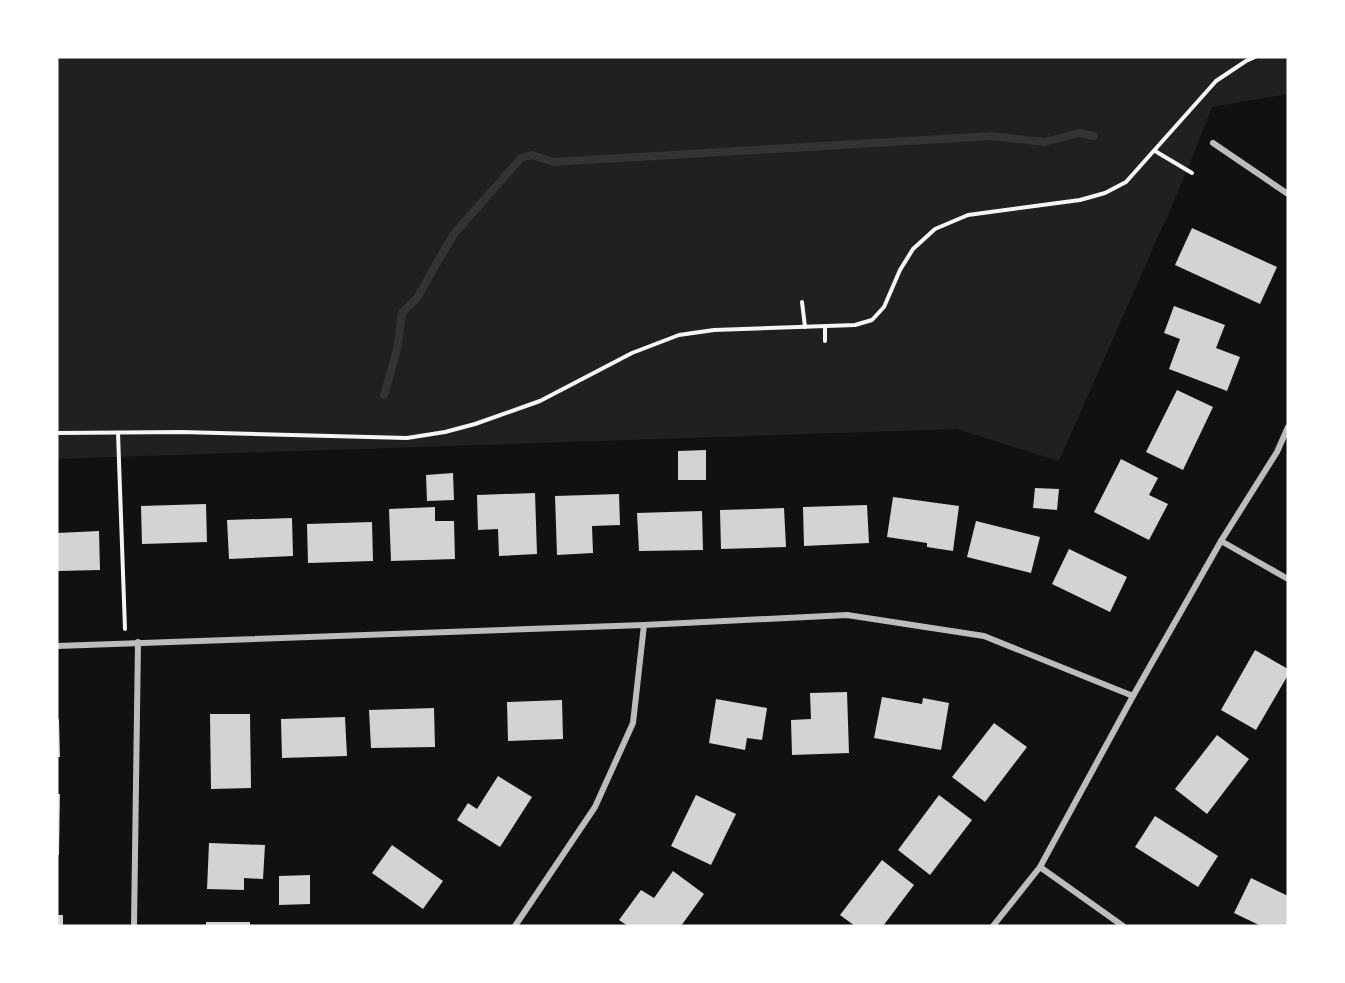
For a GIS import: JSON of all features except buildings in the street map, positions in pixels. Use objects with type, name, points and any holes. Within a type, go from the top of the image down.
[{"type":"street","points":[[1213,143],[1288,194]]},
{"type":"street","points":[[993,926],[1041,867],[1133,696],[1221,541],[1277,452],[1288,427]]},
{"type":"street","points":[[1221,541],[1288,579]]},
{"type":"street","points":[[57,646],[644,625],[847,615],[984,636],[1133,696]]},
{"type":"street","points":[[515,926],[595,807],[633,723],[644,625]]},
{"type":"street","points":[[134,926],[138,642]]},
{"type":"street","points":[[1041,867],[1123,926]]},
{"type":"path","points":[[57,433],[182,432],[407,438],[475,424],[540,401],[632,353],[679,334],[714,330],[855,325],[872,320],[884,307],[900,270],[913,249],[935,229],[968,215],[1080,200],[1105,193],[1126,182],[1216,81],[1255,57]]},
{"type":"path","points":[[1155,151],[1192,173]]},
{"type":"path","points":[[802,302],[805,327]]},
{"type":"path","points":[[825,326],[825,341]]},
{"type":"path","points":[[118,433],[126,624]]},
{"type":"shaded area","points":[[57,57],[1288,57],[1288,94],[1212,107],[1184,178],[1059,461],[956,429],[57,459]]},
{"type":"waterway","points":[[384,395],[397,350],[402,313],[417,298],[453,235],[521,158],[532,155],[553,162],[992,136],[1044,142],[1079,133],[1094,136]]}]
